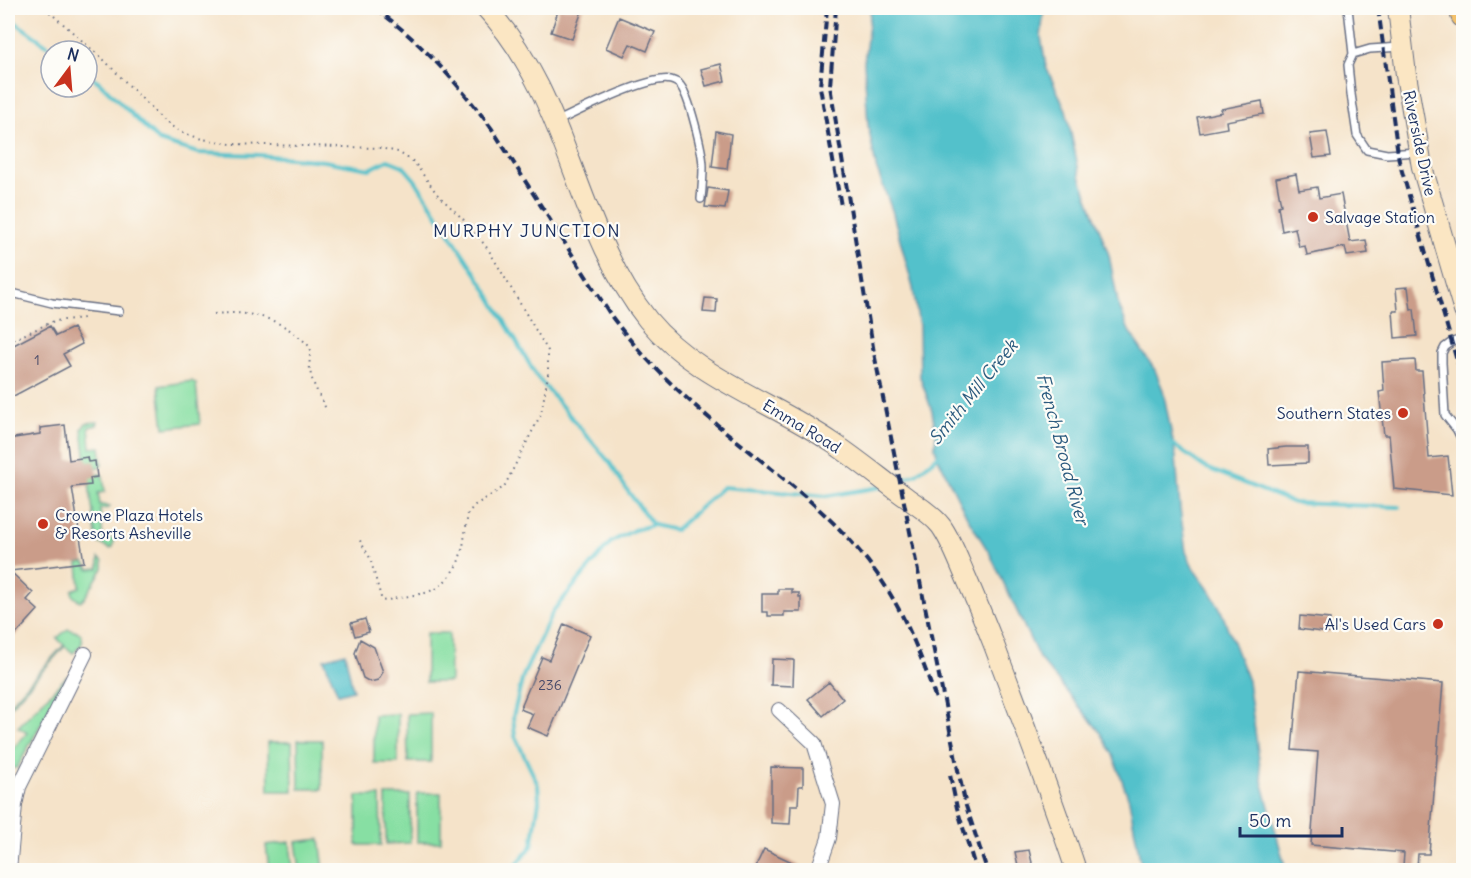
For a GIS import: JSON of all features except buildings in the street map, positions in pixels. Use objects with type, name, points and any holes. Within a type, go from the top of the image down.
[{"type":"highway","points":[[1462,8],[1464,15]]},
{"type":"street","name":"Emma Road","points":[[486,8],[512,38],[529,66],[556,122],[596,229],[612,264],[622,283],[650,322],[691,358],[740,390],[834,443],[926,511],[941,527],[956,554],[983,617],[1049,790],[1076,870]]},
{"type":"street","name":"Riverside Drive","points":[[1398,8],[1402,47],[1422,167],[1464,311]]},
{"type":"street","points":[[9,870],[15,805],[19,787],[85,654]]},
{"type":"street","points":[[779,710],[814,743],[833,804],[829,838],[818,870]]},
{"type":"street","points":[[8,778],[19,787]]},
{"type":"lane","points":[[1348,8],[1353,54],[1348,65],[1357,135],[1367,150],[1387,154],[1420,152]]},
{"type":"lane","points":[[1353,54],[1372,49],[1402,47]]},
{"type":"lane","points":[[556,122],[658,79],[670,79],[679,84],[685,96],[700,147],[703,166],[701,200]]},
{"type":"lane","points":[[8,292],[52,303],[119,311]]},
{"type":"lane","points":[[1464,339],[1452,342],[1442,353],[1445,415],[1457,430],[1464,444]]},
{"type":"path","points":[[45,8],[104,60],[164,122],[180,132],[231,144],[380,148],[398,152],[414,162],[437,194],[466,222],[488,249],[548,351],[548,375],[541,414],[504,487],[475,505],[468,513],[458,563],[438,588],[410,597],[382,601],[370,558],[358,537]]},
{"type":"path","points":[[214,314],[235,312],[254,314],[275,321],[297,333],[311,348],[308,364],[312,380],[327,411]]},
{"type":"path","points":[[8,342],[54,321],[86,318]]},
{"type":"green space","points":[[192,381],[196,384],[200,424],[164,428],[159,386]]},
{"type":"green space","points":[[98,422],[97,425],[89,427],[91,448],[100,447],[102,464],[99,467],[87,469],[82,429],[86,423]]},
{"type":"green space","points":[[100,474],[103,476],[105,492],[98,493],[100,505],[110,506],[100,509],[103,538],[114,539],[113,547],[110,549],[97,542],[88,476]]},
{"type":"green space","points":[[99,558],[103,561],[103,568],[84,599],[80,601],[73,596],[72,590],[80,587],[78,563],[84,562],[89,569],[99,568]]},
{"type":"green space","points":[[68,629],[80,633],[82,642],[80,646],[73,653],[65,646],[8,709],[8,706],[64,645],[57,638]]},
{"type":"green space","points":[[426,633],[449,633],[450,682],[426,682]]},
{"type":"green space","points":[[67,676],[17,768],[13,768],[8,762],[8,754],[27,733],[18,727]]},
{"type":"green space","points":[[431,713],[431,762],[408,762],[407,714]]},
{"type":"green space","points":[[398,714],[398,763],[374,763],[374,715]]},
{"type":"green space","points":[[298,740],[322,740],[322,789],[299,789]]},
{"type":"green space","points":[[268,742],[292,742],[293,791],[269,791]]},
{"type":"green space","points":[[417,793],[441,793],[441,842],[417,842]]},
{"type":"green space","points":[[386,795],[410,795],[410,843],[386,844]]},
{"type":"green space","points":[[357,796],[380,796],[381,845],[357,845]]},
{"type":"green space","points":[[320,839],[324,870],[300,870],[296,842]]},
{"type":"green space","points":[[290,842],[293,870],[269,870],[266,845]]},
{"type":"water","name":"French Broad River","points":[[871,8],[1044,8],[1041,37],[1046,67],[1066,110],[1080,176],[1109,255],[1118,303],[1129,331],[1155,370],[1163,390],[1176,457],[1186,552],[1195,571],[1220,608],[1248,681],[1262,781],[1286,870],[1142,870],[1129,800],[1113,755],[1101,733],[1039,658],[990,554],[967,517],[938,458],[932,411],[920,377],[919,326],[913,288],[892,210],[876,167],[868,125],[864,62]]},
{"type":"water","points":[[345,653],[353,690],[338,694],[324,659]]},
{"type":"waterway","points":[[8,17],[39,39]]},
{"type":"waterway","points":[[99,82],[159,141],[198,153],[259,155],[324,161],[370,169],[388,160],[403,166],[415,180],[484,286],[537,377],[610,463],[653,525]]},
{"type":"waterway","points":[[1171,443],[1204,467],[1294,503],[1399,507]]},
{"type":"waterway","name":"Smith Mill Creek","points":[[896,482],[916,474],[940,454]]},
{"type":"waterway","name":"Smith Mill Creek","points":[[512,870],[532,846],[539,801],[538,785],[515,736],[513,717],[523,676],[553,611],[611,542],[634,530],[653,525],[675,530],[723,487],[826,496],[881,487]]},
{"type":"railway","points":[[375,8],[423,49],[479,112],[612,317],[643,354],[700,410],[812,503],[853,544],[872,567],[902,615],[937,702]]},
{"type":"railway","points":[[827,8],[820,87],[841,206]]},
{"type":"railway","points":[[836,8],[830,86],[874,353],[958,770],[966,806],[987,870]]},
{"type":"railway","points":[[1378,8],[1399,161],[1464,385]]},
{"type":"railway","points":[[950,775],[957,808],[976,870]]},
{"type":"place","name":"Salvage Station","points":[[1313,217]]},
{"type":"place","name":"Southern States","points":[[1403,413]]},
{"type":"place","name":"Crowne Plaza Hotels & Resorts Asheville","points":[[43,524]]},
{"type":"place","name":"Al's Used Cars","points":[[1438,624]]},
{"type":"district","name":"MURPHY JUNCTION","points":[[527,230]]}]
